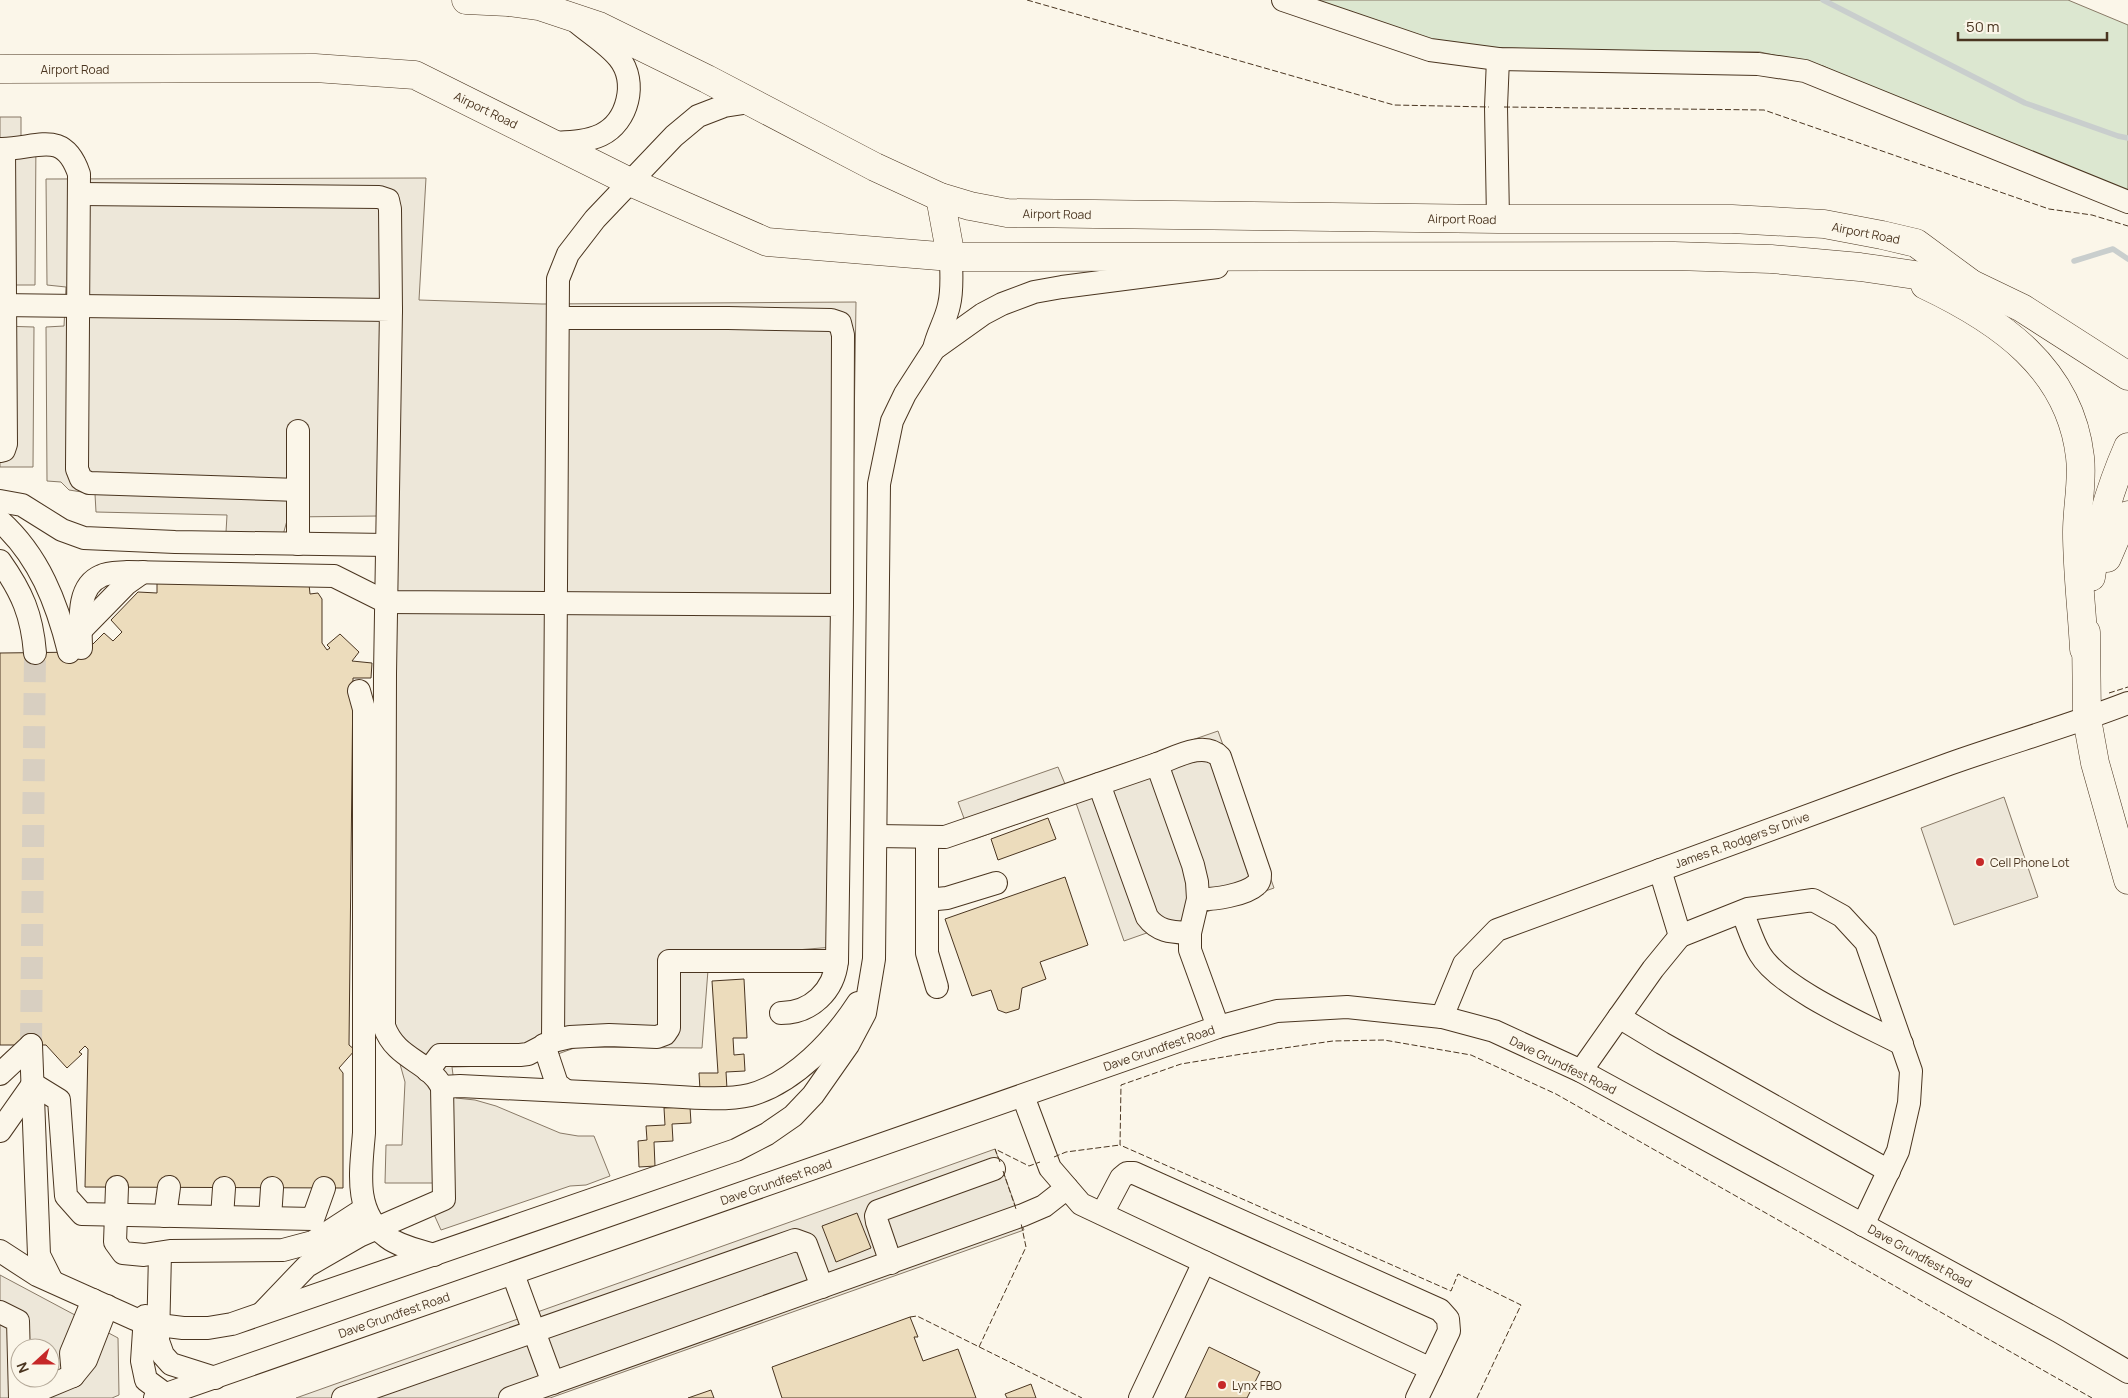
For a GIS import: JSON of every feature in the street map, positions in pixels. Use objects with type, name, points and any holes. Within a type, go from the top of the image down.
[{"type":"main road","name":"Airport Road","points":[[466,0],[539,6],[569,15],[623,37],[875,167],[940,197],[970,206],[1014,213],[1498,219],[1732,218],[1824,224],[1916,243],[1970,283]]},
{"type":"main road","name":"Airport Road","points":[[0,69],[315,68],[415,75],[630,182],[767,242],[951,257],[1674,256],[1771,259],[1860,267],[1970,283],[2022,308],[2128,376]]},
{"type":"main road","points":[[940,197],[951,257]]},
{"type":"main road","points":[[1904,274],[1970,308],[2014,338],[2034,356],[2064,402],[2074,428],[2080,454],[2082,482],[2077,530],[2087,720],[2095,763],[2128,880]]},
{"type":"main road","points":[[2084,649],[2095,546],[2119,466],[2128,447]]},
{"type":"main road","points":[[2084,649],[2104,564],[2122,523],[2128,515]]},
{"type":"street","points":[[1283,0],[1430,50],[1498,59],[1758,64],[1805,71],[2128,202]]},
{"type":"street","points":[[552,143],[585,140],[602,134],[614,125],[623,112],[630,94],[627,72],[620,58],[569,15]]},
{"type":"street","points":[[1498,59],[1496,107],[1498,219]]},
{"type":"street","points":[[566,1091],[557,1084],[548,1043],[556,603],[558,279],[568,254],[595,219],[674,136],[698,116],[724,106],[750,102]]},
{"type":"street","points":[[0,451],[4,450],[6,444],[2,305],[2,149],[42,143],[52,144],[69,154],[76,164],[81,194],[77,469],[81,479],[89,484],[298,490]]},
{"type":"street","points":[[81,194],[379,197],[388,200],[391,246],[391,310],[386,602],[384,1026],[388,1036],[397,1048],[435,1079],[460,1086],[709,1097],[749,1095],[763,1090],[791,1074],[810,1059],[849,1017],[871,984]]},
{"type":"street","points":[[0,1251],[37,1275],[152,1324],[183,1328],[208,1328],[232,1324],[736,1150],[767,1134],[793,1116],[813,1095],[839,1058],[865,1013],[871,984],[874,959],[876,836],[879,484],[892,421],[905,394],[934,350],[983,314],[1002,304],[1034,292],[1303,256]]},
{"type":"street","points":[[934,350],[937,333],[949,306],[951,257]]},
{"type":"street","points":[[2,305],[391,310]]},
{"type":"street","points":[[558,318],[728,318],[831,320],[840,323],[843,334],[842,605],[836,973],[822,996],[799,1011],[781,1013]]},
{"type":"street","points":[[298,431],[298,544]]},
{"type":"street","points":[[0,501],[22,505],[62,530],[84,538],[175,542],[387,545]]},
{"type":"street","points":[[0,521],[13,533],[37,566],[60,618],[77,644],[82,597],[89,585],[101,576],[128,572],[334,576],[386,602],[842,605]]},
{"type":"street","points":[[0,561],[14,580],[33,626],[35,653]]},
{"type":"street","points":[[360,692],[364,709],[364,1133],[360,1173],[364,1209],[387,1237],[399,1244],[434,1255]]},
{"type":"street","name":"James R. Rodgers Sr Drive","points":[[1442,1017],[1464,964],[1497,930],[2012,742],[2087,720],[2128,703]]},
{"type":"street","points":[[876,836],[945,838],[1200,749],[1208,749],[1220,757],[1260,874],[1259,881],[1255,886],[1224,897],[1208,900],[1198,899]]},
{"type":"street","points":[[1157,764],[1193,865],[1197,882],[1198,899],[1190,933],[1190,950],[1218,1027]]},
{"type":"street","points":[[1099,784],[1147,917],[1153,925],[1161,929],[1190,933]]},
{"type":"street","points":[[927,838],[927,953],[938,988]]},
{"type":"street","points":[[1660,870],[1680,936]]},
{"type":"street","points":[[927,900],[947,898],[996,883]]},
{"type":"street","points":[[1581,1071],[1653,968],[1680,936],[1742,912],[1813,900],[1842,916],[1866,942],[1911,1071],[1909,1103],[1898,1151],[1863,1225]]},
{"type":"street","points":[[1742,912],[1760,954],[1773,970],[1805,992],[1902,1044]]},
{"type":"street","points":[[260,1314],[307,1266],[378,1228],[444,1199],[435,1079],[440,1055],[520,1055],[535,1051],[548,1043],[578,1036],[657,1037],[665,1034],[668,1028],[669,961],[837,961]]},
{"type":"street","name":"Dave Grundfest Road","points":[[160,1396],[1218,1027],[1277,1011],[1347,1007],[1442,1017],[1494,1032],[1581,1071],[2058,1331],[2128,1372]]},
{"type":"street","points":[[1619,1016],[1662,1044],[1889,1171]]},
{"type":"street","points":[[0,1074],[31,1045],[39,1255],[52,1281]]},
{"type":"street","points":[[0,1131],[33,1084]]},
{"type":"street","points":[[33,1084],[59,1100],[66,1196],[82,1214],[314,1219],[324,1188]]},
{"type":"street","points":[[1023,1096],[1050,1168],[1080,1204],[1431,1369]]},
{"type":"street","points":[[891,1262],[877,1222],[876,1216],[878,1211],[994,1169]]},
{"type":"street","points":[[1102,1214],[1120,1178],[1127,1173],[1134,1173],[1440,1310],[1448,1319],[1449,1331],[1417,1398]]},
{"type":"street","points":[[117,1187],[115,1242],[123,1253],[152,1254],[170,1250],[284,1250],[313,1242],[364,1209]]},
{"type":"street","points":[[166,1216],[169,1188]]},
{"type":"street","points":[[222,1217],[224,1188]]},
{"type":"street","points":[[270,1218],[272,1188]]},
{"type":"street","points":[[510,1398],[1031,1212],[1044,1206],[1067,1188]]},
{"type":"street","points":[[343,1398],[795,1240],[806,1244],[822,1287]]},
{"type":"street","points":[[152,1254],[152,1324],[142,1361],[146,1380],[160,1396]]},
{"type":"street","points":[[1140,1398],[1204,1262]]},
{"type":"street","points":[[513,1274],[553,1383]]},
{"type":"street","points":[[0,1312],[18,1321],[20,1398],[73,1376],[71,1353],[100,1303]]},
{"type":"street","points":[[152,1324],[163,1355],[171,1364],[215,1378]]},
{"type":"green space","points":[[1309,0],[2068,0],[2128,25],[2128,191],[1871,88],[1823,66],[1760,52],[1584,51],[1456,46],[1386,27]]},
{"type":"shaded area","points":[[0,117],[21,117],[21,136],[36,136],[35,285],[0,285]]},
{"type":"shaded area","points":[[426,178],[419,300],[542,304],[856,302],[846,946],[709,957],[702,1048],[577,1047],[528,1065],[452,1067],[456,1098],[475,1100],[496,1106],[560,1133],[594,1136],[610,1176],[586,1185],[570,1186],[441,1230],[432,1210],[434,1183],[385,1183],[386,1145],[402,1145],[405,1082],[400,1064],[373,1025],[379,516],[288,517],[283,535],[226,532],[227,515],[96,512],[95,494],[69,490],[61,482],[47,481],[46,327],[64,326],[66,287],[47,285],[46,179]]},
{"type":"shaded area","points":[[0,326],[34,327],[33,467],[0,467]]},
{"type":"shaded area","points":[[1218,731],[1274,888],[1124,941],[1076,803],[972,840],[958,802],[1058,767],[1065,784]]},
{"type":"shaded area","name":"Cell Phone Lot","points":[[2004,797],[2038,897],[1954,925],[1921,828]]},
{"type":"shaded area","points":[[995,1149],[1024,1230],[550,1398],[296,1398]]},
{"type":"shaded area","points":[[0,1275],[118,1338],[119,1395],[112,1398],[0,1398]]},
{"type":"building","points":[[157,583],[309,584],[310,594],[318,593],[322,599],[322,643],[327,650],[330,648],[327,645],[340,634],[359,652],[352,661],[372,663],[371,678],[353,678],[349,1045],[355,1050],[339,1068],[343,1073],[343,1188],[85,1187],[88,1049],[85,1046],[79,1052],[82,1054],[67,1068],[46,1045],[0,1045],[0,653],[85,652],[104,633],[113,641],[122,632],[111,620],[138,592],[157,593]]},
{"type":"building","points":[[1048,818],[1056,839],[998,860],[991,839]]},
{"type":"building","points":[[1065,877],[1088,945],[1040,962],[1046,979],[1022,988],[1019,1009],[1006,1013],[998,1010],[991,990],[972,996],[945,919]]},
{"type":"building","points":[[744,979],[747,1038],[733,1038],[734,1055],[744,1054],[745,1071],[726,1072],[727,1089],[690,1107],[691,1123],[672,1124],[673,1141],[654,1142],[655,1166],[639,1167],[638,1141],[647,1140],[646,1126],[665,1125],[664,1108],[682,1107],[700,1090],[699,1073],[718,1073],[712,981]]},
{"type":"building","points":[[857,1213],[871,1248],[836,1262],[822,1226]]},
{"type":"building","points":[[910,1317],[918,1337],[914,1337],[923,1361],[958,1349],[976,1398],[782,1398],[772,1367]]},
{"type":"building","name":"Lynx FBO","points":[[1209,1347],[1260,1372],[1247,1398],[1185,1398]]},
{"type":"building","points":[[1031,1384],[1036,1398],[1007,1398],[1005,1394]]},
{"type":"building","points":[[711,1390],[714,1398],[688,1398]]},
{"type":"waterway","points":[[1823,0],[2025,103],[2128,138]]},
{"type":"waterway","points":[[2074,261],[2113,249],[2128,259]]},
{"type":"tunnel","points":[[31,1045],[35,653]]},
{"type":"fence","points":[[1027,0],[1394,105],[1489,107]]},
{"type":"fence","points":[[1504,107],[1764,110],[2049,209],[2092,215],[2128,226]]},
{"type":"fence","points":[[2109,693],[2128,687]]},
{"type":"fence","points":[[1477,1398],[1521,1305],[1458,1274],[1451,1291],[1120,1145],[1121,1085],[1181,1064],[1333,1041],[1384,1040],[1471,1055],[1556,1094],[2092,1398]]},
{"type":"fence","points":[[1054,1157],[1066,1152],[1120,1145]]},
{"type":"fence","points":[[1000,1162],[995,1149],[1029,1166],[1040,1162]]},
{"type":"fence","points":[[1003,1171],[1016,1209]]},
{"type":"fence","points":[[979,1347],[1026,1247],[1021,1223]]},
{"type":"fence","points":[[910,1317],[917,1316],[1082,1398]]},
{"type":"place","name":"Cell Phone Lot","points":[[1980,862]]},
{"type":"place","name":"Lynx FBO","points":[[1222,1385]]}]
